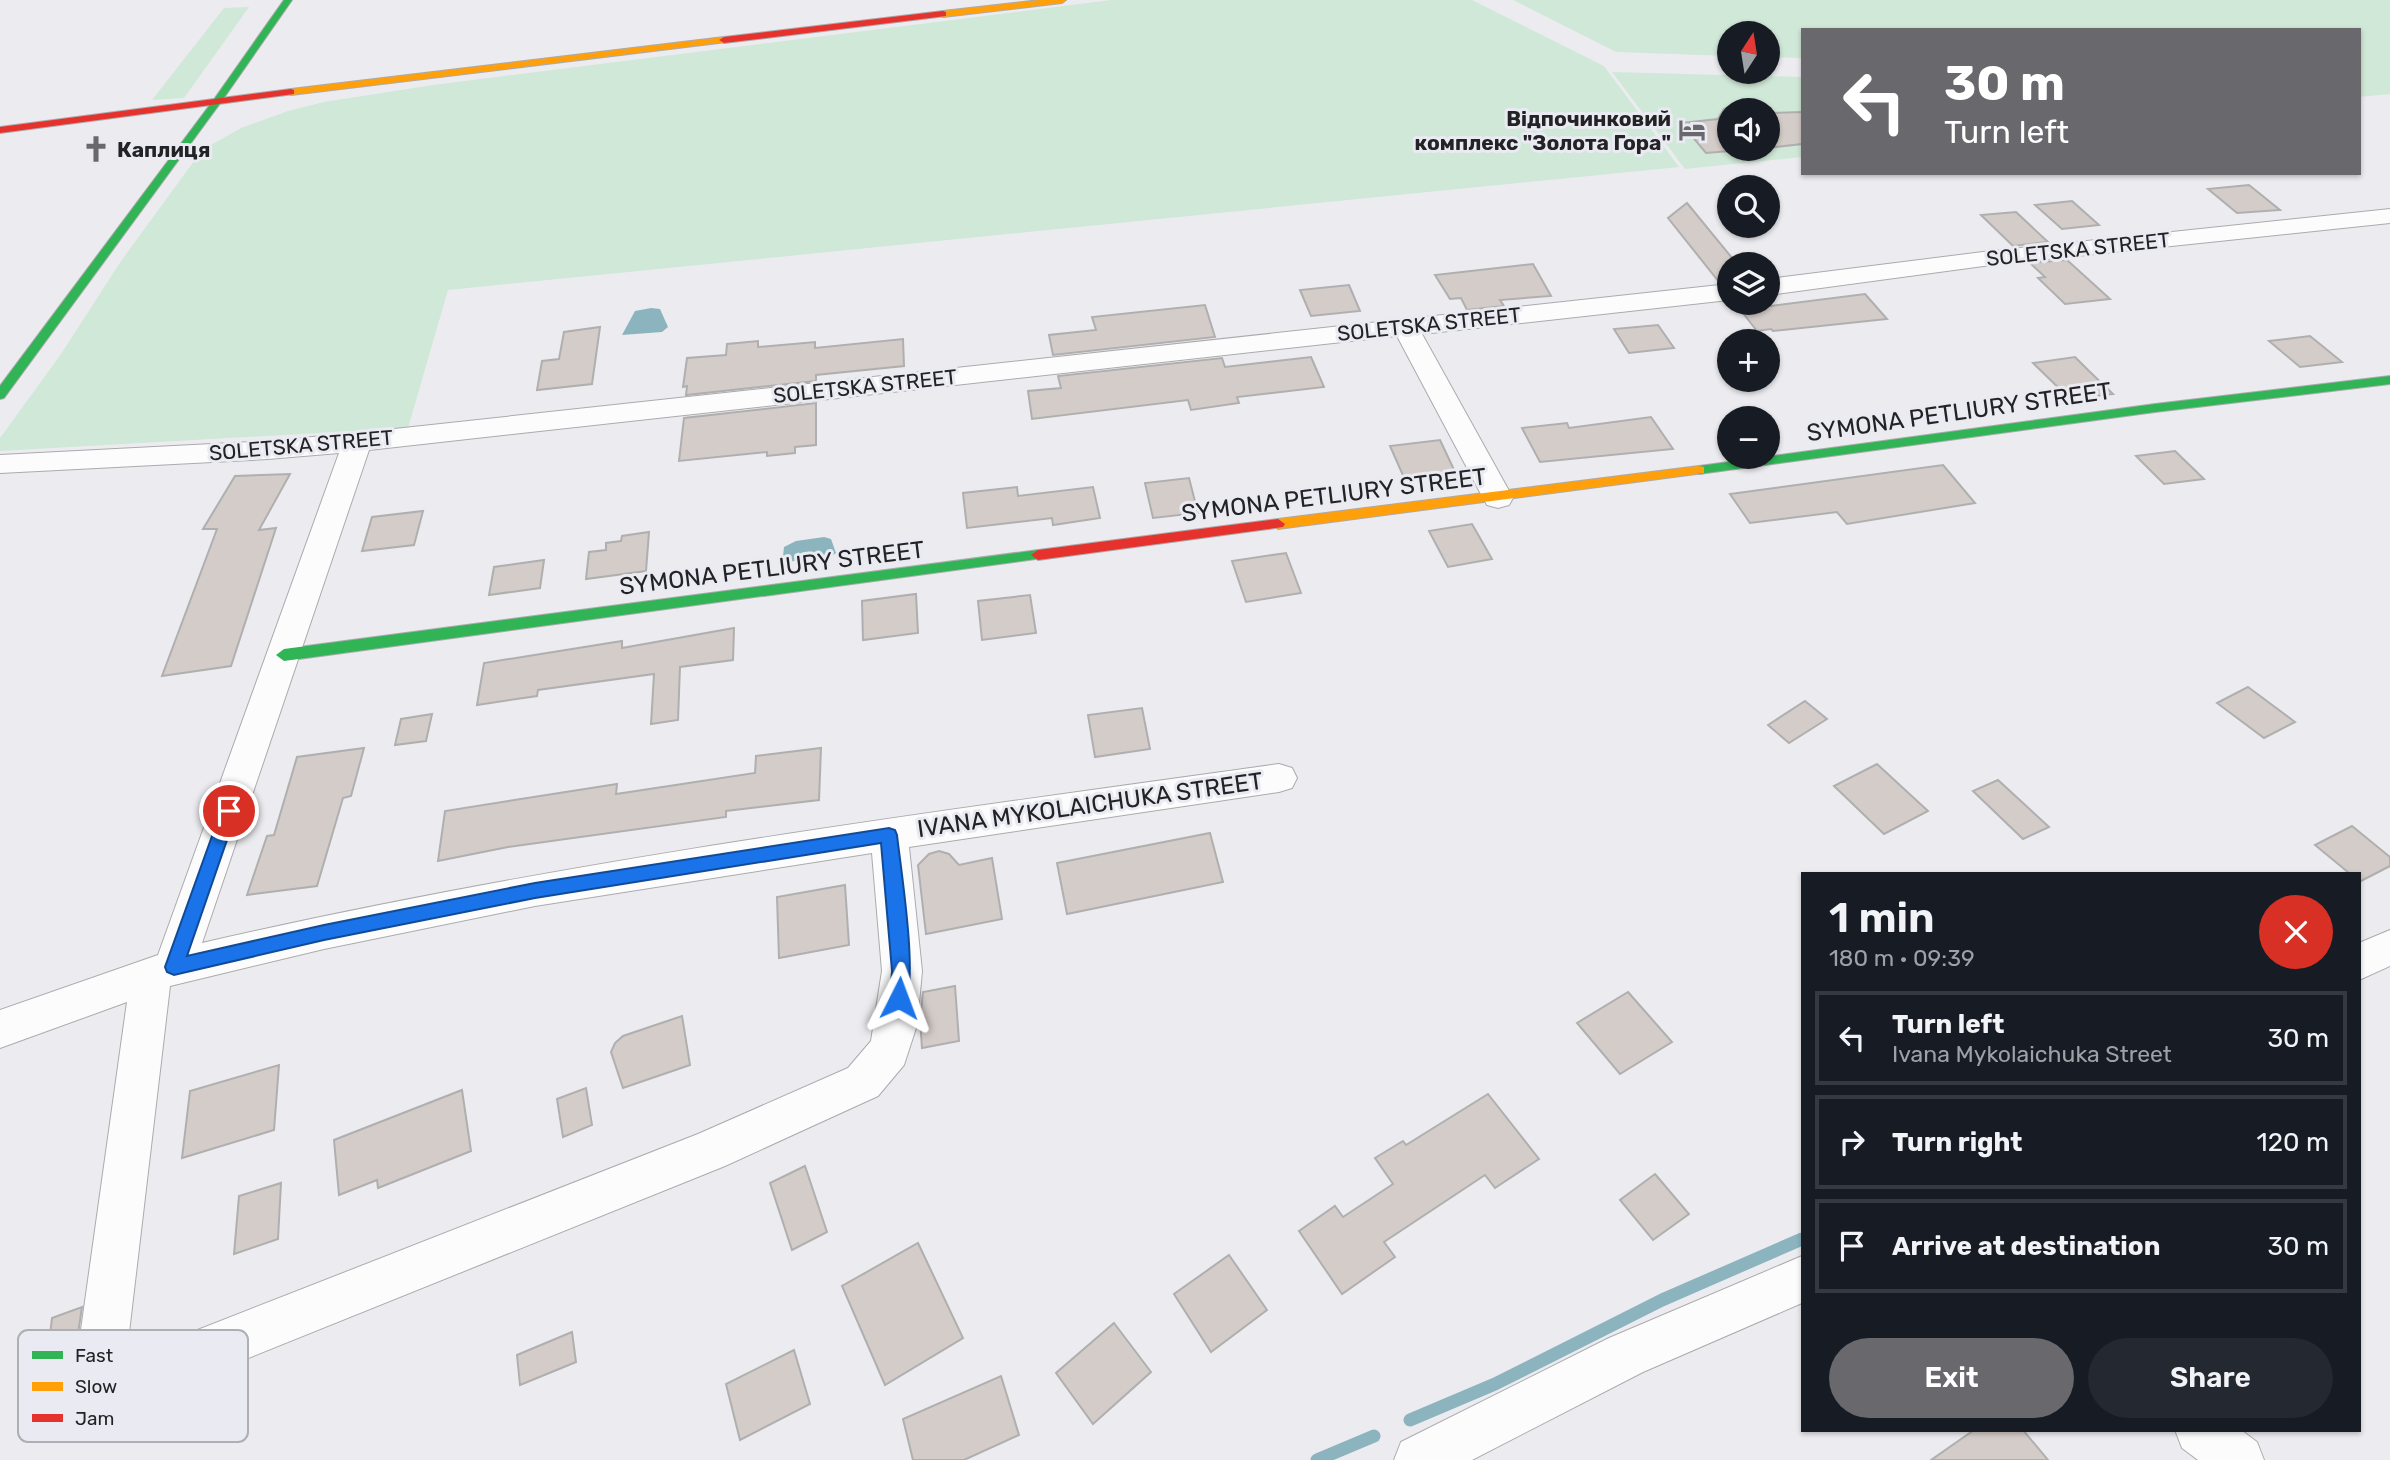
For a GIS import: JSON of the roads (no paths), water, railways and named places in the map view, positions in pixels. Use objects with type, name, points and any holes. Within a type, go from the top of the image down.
[{"type":"main road","points":[[0,395],[218,100],[288,0]]},
{"type":"main road","points":[[0,130],[218,100],[1062,0]]},
{"type":"main road","points":[[251,52],[257,70]]},
{"type":"main road","points":[[280,79],[371,82]]},
{"type":"main road","points":[[245,115],[307,95],[371,82]]},
{"type":"main road","points":[[183,148],[218,127]]},
{"type":"main road","name":"SYMONA PETLIURY STREET","points":[[284,655],[1208,532],[1498,498],[2128,412],[2390,380]]},
{"type":"street","name":"SOLETSKA STREET","points":[[1780,285],[1991,258],[2390,216]]},
{"type":"street","name":"SOLETSKA STREET","points":[[0,464],[255,451],[357,442],[1717,293]]},
{"type":"street","points":[[1405,326],[1498,498]]},
{"type":"street","points":[[107,1330],[163,970],[284,655],[357,442]]},
{"type":"street","name":"IVANA MYKOLAICHUKA STREET","points":[[0,1028],[163,970],[324,932],[535,890],[1279,778]]},
{"type":"street","points":[[248,1334],[709,1151],[863,1082],[889,1051],[896,1025],[902,971],[889,835]]},
{"type":"street","points":[[2361,961],[2390,947]]},
{"type":"street","points":[[1419,1460],[1626,1355],[1801,1279]]},
{"type":"street","points":[[2203,1432],[2239,1460]]},
{"type":"water","points":[[660,309],[668,327],[662,332],[622,335],[635,311]]},
{"type":"water","points":[[824,537],[831,539],[836,553],[832,556],[787,562],[783,556],[784,547],[796,541]]},
{"type":"waterway","points":[[1410,1420],[1495,1384],[1662,1300],[1801,1239]]},
{"type":"waterway","points":[[1317,1460],[1374,1436]]},
{"type":"place","name":"Відпочинковий комплекс \"Золота Гора\"","points":[[1692,130]]},
{"type":"place","name":"Каплиця","points":[[96,149]]}]
